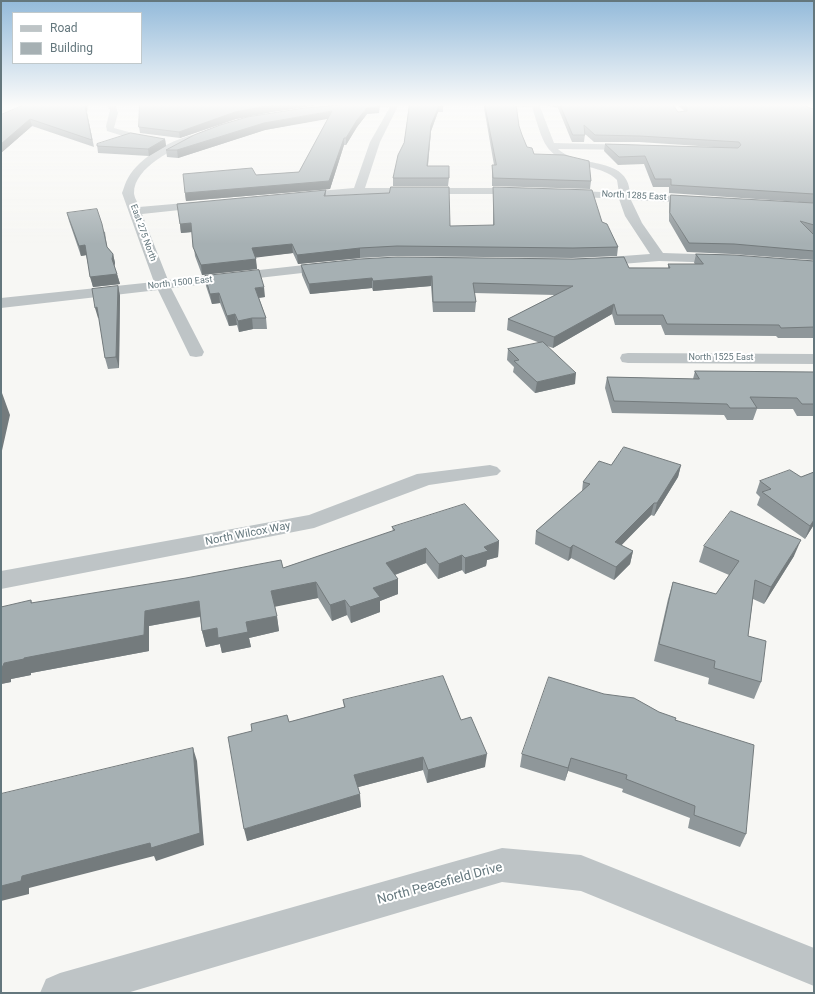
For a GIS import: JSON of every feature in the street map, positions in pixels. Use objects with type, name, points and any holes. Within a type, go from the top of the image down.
[{"type":"street","name":"East 275 North","points":[[165,150],[145,165],[132,179],[128,193],[162,284],[196,352]]},
{"type":"street","points":[[358,191],[372,150]]},
{"type":"street","points":[[554,150],[565,157],[610,170],[620,177],[625,185],[624,195],[627,209],[659,257]]},
{"type":"street","points":[[282,198],[358,191],[534,191]]},
{"type":"street","name":"North 1285 East","points":[[550,192],[713,201]]},
{"type":"street","points":[[136,211],[220,203]]},
{"type":"street","points":[[586,263],[659,257],[739,260]]},
{"type":"street","name":"North 1500 East","points":[[1,303],[344,265]]},
{"type":"street","name":"North 1525 East","points":[[628,358],[814,359]]},
{"type":"street","name":"North Wilcox Way","points":[[1,580],[314,521],[425,479],[490,471]]},
{"type":"street","name":"North Peacefield Drive","points":[[60,993],[502,865],[582,873],[814,967]]},
{"type":"building","points":[[311,150],[340,150],[329,181],[185,193],[183,174],[252,168],[256,175],[299,172]]},
{"type":"building","points":[[400,150],[429,150],[427,166],[449,166],[449,178],[393,178]]},
{"type":"building","points":[[493,150],[533,150],[534,154],[564,155],[589,161],[591,181],[493,178],[492,165],[496,165]]},
{"type":"building","points":[[612,150],[814,150],[814,194],[671,185],[671,179],[655,179],[645,156],[619,157]]},
{"type":"building","points":[[391,187],[449,187],[450,226],[494,225],[493,187],[592,190],[602,222],[607,224],[618,247],[573,248],[397,246],[360,248],[297,255],[292,244],[252,248],[256,259],[201,265],[193,247],[191,223],[180,224],[177,204],[326,190],[324,196],[389,193]]},
{"type":"building","points":[[671,195],[814,203],[814,225],[800,221],[814,235],[814,251],[734,244],[689,243],[670,213]]},
{"type":"building","points":[[97,209],[107,247],[113,254],[112,259],[117,274],[90,277],[85,245],[79,246],[67,213]]},
{"type":"building","points":[[696,254],[734,255],[814,261],[814,327],[781,328],[779,325],[667,324],[663,315],[617,315],[614,304],[554,337],[508,319],[573,286],[473,283],[476,302],[433,302],[432,276],[373,281],[372,278],[309,284],[301,265],[397,257],[573,259],[624,257],[629,268],[670,268],[668,264],[703,264]]},
{"type":"building","points":[[259,270],[264,287],[255,288],[266,318],[252,318],[238,321],[235,314],[227,316],[219,293],[210,294],[205,276]]},
{"type":"building","points":[[118,286],[116,357],[105,358],[97,307],[95,308],[92,289]]},
{"type":"building","points":[[543,342],[576,373],[537,382],[514,361],[519,360],[508,349]]},
{"type":"building","points":[[695,371],[814,372],[814,404],[802,404],[797,398],[750,397],[757,408],[730,408],[727,404],[614,401],[607,377],[699,379]]},
{"type":"building","points":[[624,447],[681,465],[657,503],[654,503],[615,542],[633,551],[616,567],[573,545],[570,548],[536,531],[590,484],[583,482],[599,461],[611,465]]},
{"type":"building","points":[[790,470],[801,477],[814,472],[814,520],[810,526],[762,492],[771,489],[760,481]]},
{"type":"building","points":[[465,504],[499,541],[484,547],[488,551],[465,558],[462,555],[439,564],[426,548],[386,563],[398,579],[373,588],[380,597],[350,607],[345,600],[330,605],[316,582],[271,591],[277,616],[246,622],[248,632],[218,638],[217,628],[202,631],[199,601],[145,611],[144,635],[24,658],[4,663],[1,667],[1,607],[31,600],[31,603],[186,578],[281,560],[283,568],[395,530],[392,527]]},
{"type":"building","points":[[731,511],[801,540],[771,587],[755,580],[748,636],[766,641],[761,682],[714,668],[715,661],[659,644],[673,582],[716,594],[739,561],[704,546]]},
{"type":"building","points":[[443,676],[461,720],[471,717],[487,754],[428,770],[423,757],[354,775],[360,794],[244,829],[228,737],[252,731],[251,724],[287,715],[289,722],[345,707],[343,700]]},
{"type":"building","points":[[549,677],[604,694],[634,698],[659,712],[676,718],[675,720],[754,745],[746,834],[694,815],[695,806],[626,779],[627,775],[571,758],[568,768],[522,754]]},
{"type":"building","points":[[193,748],[200,833],[151,848],[150,843],[22,876],[21,881],[1,886],[1,794]]}]
